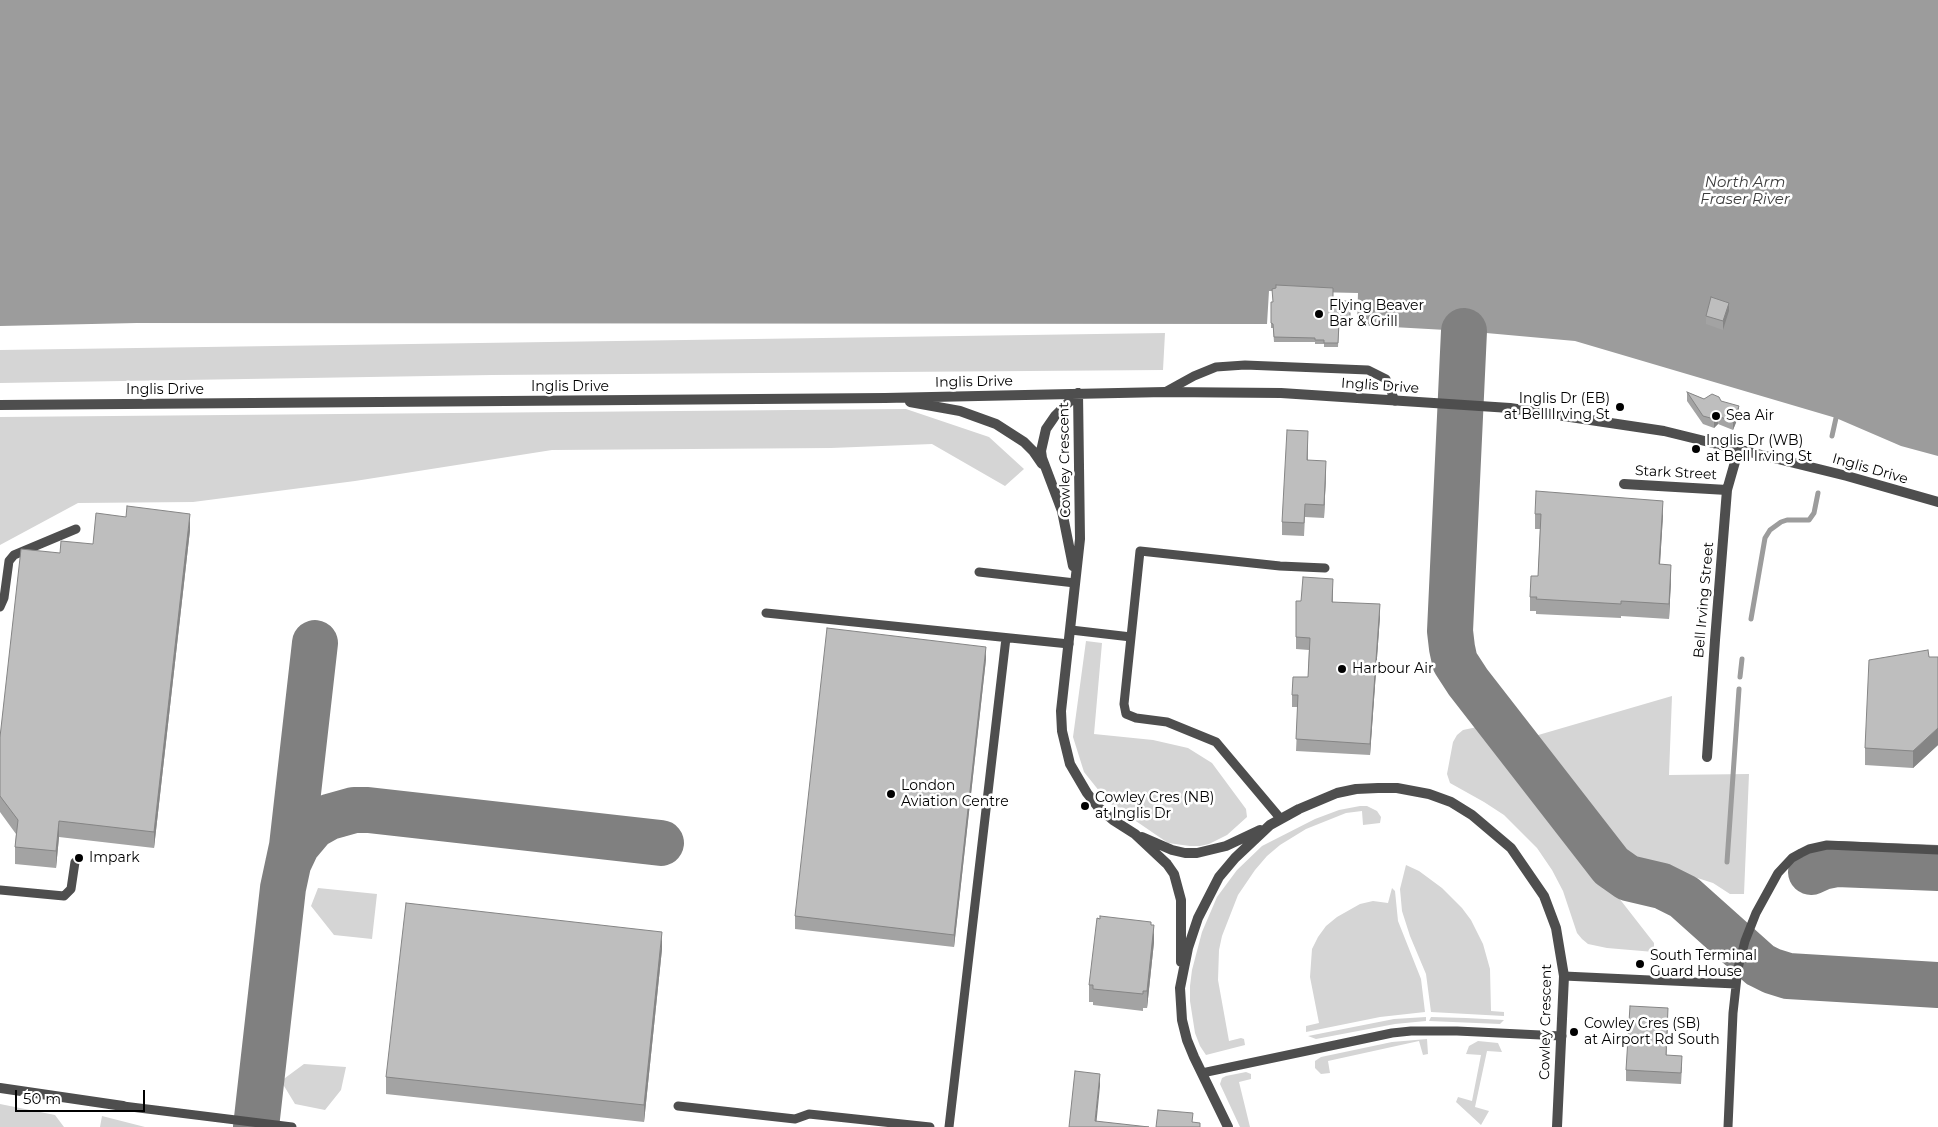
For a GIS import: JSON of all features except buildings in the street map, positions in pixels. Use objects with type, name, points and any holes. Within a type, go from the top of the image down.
[{"type":"street","name":"Inglis Drive","points":[[0,405],[885,398],[1165,392],[1281,393],[1510,408],[1664,431],[1847,476],[1938,502]]},
{"type":"street","name":"Cowley Crescent","points":[[1075,580],[1062,511],[1048,475],[1042,451],[1046,430],[1055,416],[1078,393]]},
{"type":"street","name":"Cowley Crescent","points":[[1078,393],[1080,539],[1061,711],[1062,732],[1070,764],[1087,793],[1113,820],[1135,834]]},
{"type":"street","points":[[885,398],[960,411],[996,424],[1012,433],[1033,451],[1048,475]]},
{"type":"street","name":"Bell Irving Street","points":[[1707,757],[1714,640],[1727,490],[1738,448]]},
{"type":"street","name":"Stark Street","points":[[1624,484],[1727,490]]},
{"type":"street","name":"Cowley Crescent","points":[[1228,1127],[1185,1032],[1180,1003],[1180,988],[1193,933],[1208,896],[1219,877],[1235,858],[1280,818],[1317,800],[1356,789],[1388,788],[1429,794],[1451,802],[1472,815],[1491,829],[1510,848],[1534,879],[1544,896],[1556,928],[1564,976],[1556,1127]]},
{"type":"street","points":[[1135,834],[1172,850],[1197,853],[1226,846],[1270,825]]},
{"type":"street","points":[[1135,834],[1167,864],[1174,874],[1178,886],[1182,915],[1180,988]]},
{"type":"street","points":[[0,1088],[123,1106]]},
{"type":"lane","points":[[1165,392],[1194,376],[1216,367],[1246,365],[1368,370],[1386,379],[1395,401]]},
{"type":"lane","points":[[0,607],[4,598],[9,561],[14,555],[76,529]]},
{"type":"lane","points":[[1280,818],[1216,742],[1167,722],[1136,718],[1126,714],[1124,704],[1140,551],[1280,566],[1325,568]]},
{"type":"lane","points":[[979,572],[1075,580]]},
{"type":"lane","points":[[766,613],[1069,644]]},
{"type":"lane","points":[[1071,630],[1131,636]]},
{"type":"lane","points":[[948,1127],[1006,638]]},
{"type":"lane","points":[[1728,1127],[1736,984],[1741,954],[1756,913],[1778,873],[1792,858],[1809,849],[1827,845],[1938,850]]},
{"type":"lane","points":[[0,890],[64,896],[71,889],[75,862]]},
{"type":"lane","points":[[1564,976],[1736,984]]},
{"type":"lane","points":[[1202,1073],[1392,1033],[1411,1031],[1457,1031],[1562,1036]]},
{"type":"lane","points":[[123,1106],[292,1127]]},
{"type":"lane","points":[[678,1106],[794,1123],[810,1114],[930,1127]]},
{"type":"shaded area","points":[[1165,333],[1163,370],[492,375],[0,383],[0,350]]},
{"type":"shaded area","points":[[906,409],[989,437],[1024,469],[1005,486],[932,444],[831,448],[552,450],[355,481],[193,502],[78,503],[0,545],[0,417]]},
{"type":"shaded area","points":[[1086,641],[1102,643],[1094,734],[1153,740],[1188,748],[1212,763],[1246,809],[1247,817],[1227,835],[1209,844],[1200,846],[1168,843],[1108,802],[1084,772],[1073,737]]},
{"type":"shaded area","points":[[1672,696],[1669,775],[1749,774],[1744,894],[1730,894],[1713,883],[1688,875],[1617,864],[1528,738]]},
{"type":"shaded area","points":[[1477,727],[1483,728],[1498,743],[1654,943],[1654,952],[1607,948],[1588,944],[1577,933],[1563,891],[1537,848],[1504,815],[1450,783],[1447,774],[1453,742],[1463,730]]},
{"type":"shaded area","points":[[1367,806],[1377,811],[1381,817],[1380,823],[1363,825],[1362,811],[1346,813],[1306,829],[1280,845],[1267,856],[1238,895],[1222,936],[1219,950],[1218,980],[1229,1041],[1241,1038],[1244,1039],[1245,1045],[1206,1055],[1195,1033],[1190,1001],[1190,986],[1192,970],[1202,932],[1217,897],[1237,870],[1262,846],[1315,819],[1339,810]]},
{"type":"shaded area","points":[[1406,865],[1419,871],[1442,888],[1471,920],[1483,944],[1490,969],[1491,1011],[1504,1012],[1504,1016],[1431,1012],[1426,974],[1402,911],[1400,889]]},
{"type":"shaded area","points":[[318,888],[377,894],[372,939],[334,935],[311,906]]},
{"type":"shaded area","points":[[1392,888],[1395,891],[1398,921],[1421,979],[1425,1012],[1380,1017],[1306,1032],[1306,1026],[1319,1023],[1310,977],[1312,949],[1318,937],[1326,926],[1337,917],[1360,904],[1373,901],[1388,903]]},
{"type":"shaded area","points":[[1426,1017],[1426,1021],[1395,1024],[1316,1039],[1308,1036],[1394,1019]]},
{"type":"shaded area","points":[[1431,1017],[1504,1020],[1500,1024],[1429,1021]]},
{"type":"shaded area","points":[[1427,1039],[1428,1054],[1423,1055],[1419,1041],[1328,1061],[1330,1073],[1321,1074],[1315,1068],[1315,1061],[1321,1057],[1392,1042]]},
{"type":"shaded area","points":[[1478,1041],[1498,1043],[1502,1052],[1487,1051],[1475,1107],[1489,1111],[1481,1125],[1456,1102],[1458,1097],[1472,1101],[1481,1055],[1466,1054],[1469,1046]]},
{"type":"shaded area","points":[[304,1064],[346,1067],[341,1090],[325,1110],[295,1104],[281,1081]]},
{"type":"shaded area","points":[[1246,1072],[1251,1074],[1251,1079],[1239,1082],[1250,1127],[1240,1127],[1220,1084],[1222,1078],[1226,1076]]},
{"type":"shaded area","points":[[0,1104],[55,1115],[64,1127],[0,1127]]},
{"type":"shaded area","points":[[102,1116],[145,1127],[100,1127]]},
{"type":"water","name":"North Arm Fraser River","points":[[0,0],[1938,0],[1938,456],[1901,446],[1836,418],[1575,341],[1464,331],[1357,325],[1358,293],[1269,291],[1267,324],[137,323],[0,326]]},
{"type":"waterway","points":[[1832,436],[1836,418]]},
{"type":"waterway","points":[[1751,619],[1765,538],[1770,530],[1781,522],[1787,520],[1809,520],[1814,513],[1818,493]]},
{"type":"waterway","points":[[1740,677],[1742,659]]},
{"type":"waterway","points":[[1727,862],[1739,689]]},
{"type":"taxiway","points":[[1464,331],[1450,631],[1455,662],[1468,682],[1611,866],[1628,878],[1662,886],[1684,897],[1760,965],[1788,976],[1938,985]]},
{"type":"taxiway","points":[[256,1127],[283,888],[292,846],[315,643]]},
{"type":"taxiway","points":[[288,864],[297,845],[313,826],[329,817],[354,810],[661,843]]},
{"type":"taxiway","points":[[1811,872],[1822,867],[1837,864],[1938,868]]},
{"type":"place","name":"Flying Beaver Bar & Grill","points":[[1319,314]]},
{"type":"place","name":"Inglis Dr (EB) at Bell Irving St","points":[[1620,407]]},
{"type":"place","name":"Sea Air","points":[[1716,416]]},
{"type":"place","name":"Inglis Dr (WB) at Bell Irving St","points":[[1696,449]]},
{"type":"place","name":"Harbour Air","points":[[1342,669]]},
{"type":"place","name":"London Aviation Centre","points":[[891,794]]},
{"type":"place","name":"Cowley Cres (NB) at Inglis Dr","points":[[1085,806]]},
{"type":"place","name":"Impark","points":[[79,858]]},
{"type":"place","name":"South Terminal Guard House","points":[[1640,964]]},
{"type":"place","name":"Cowley Cres (SB) at Airport Rd South","points":[[1574,1032]]}]
